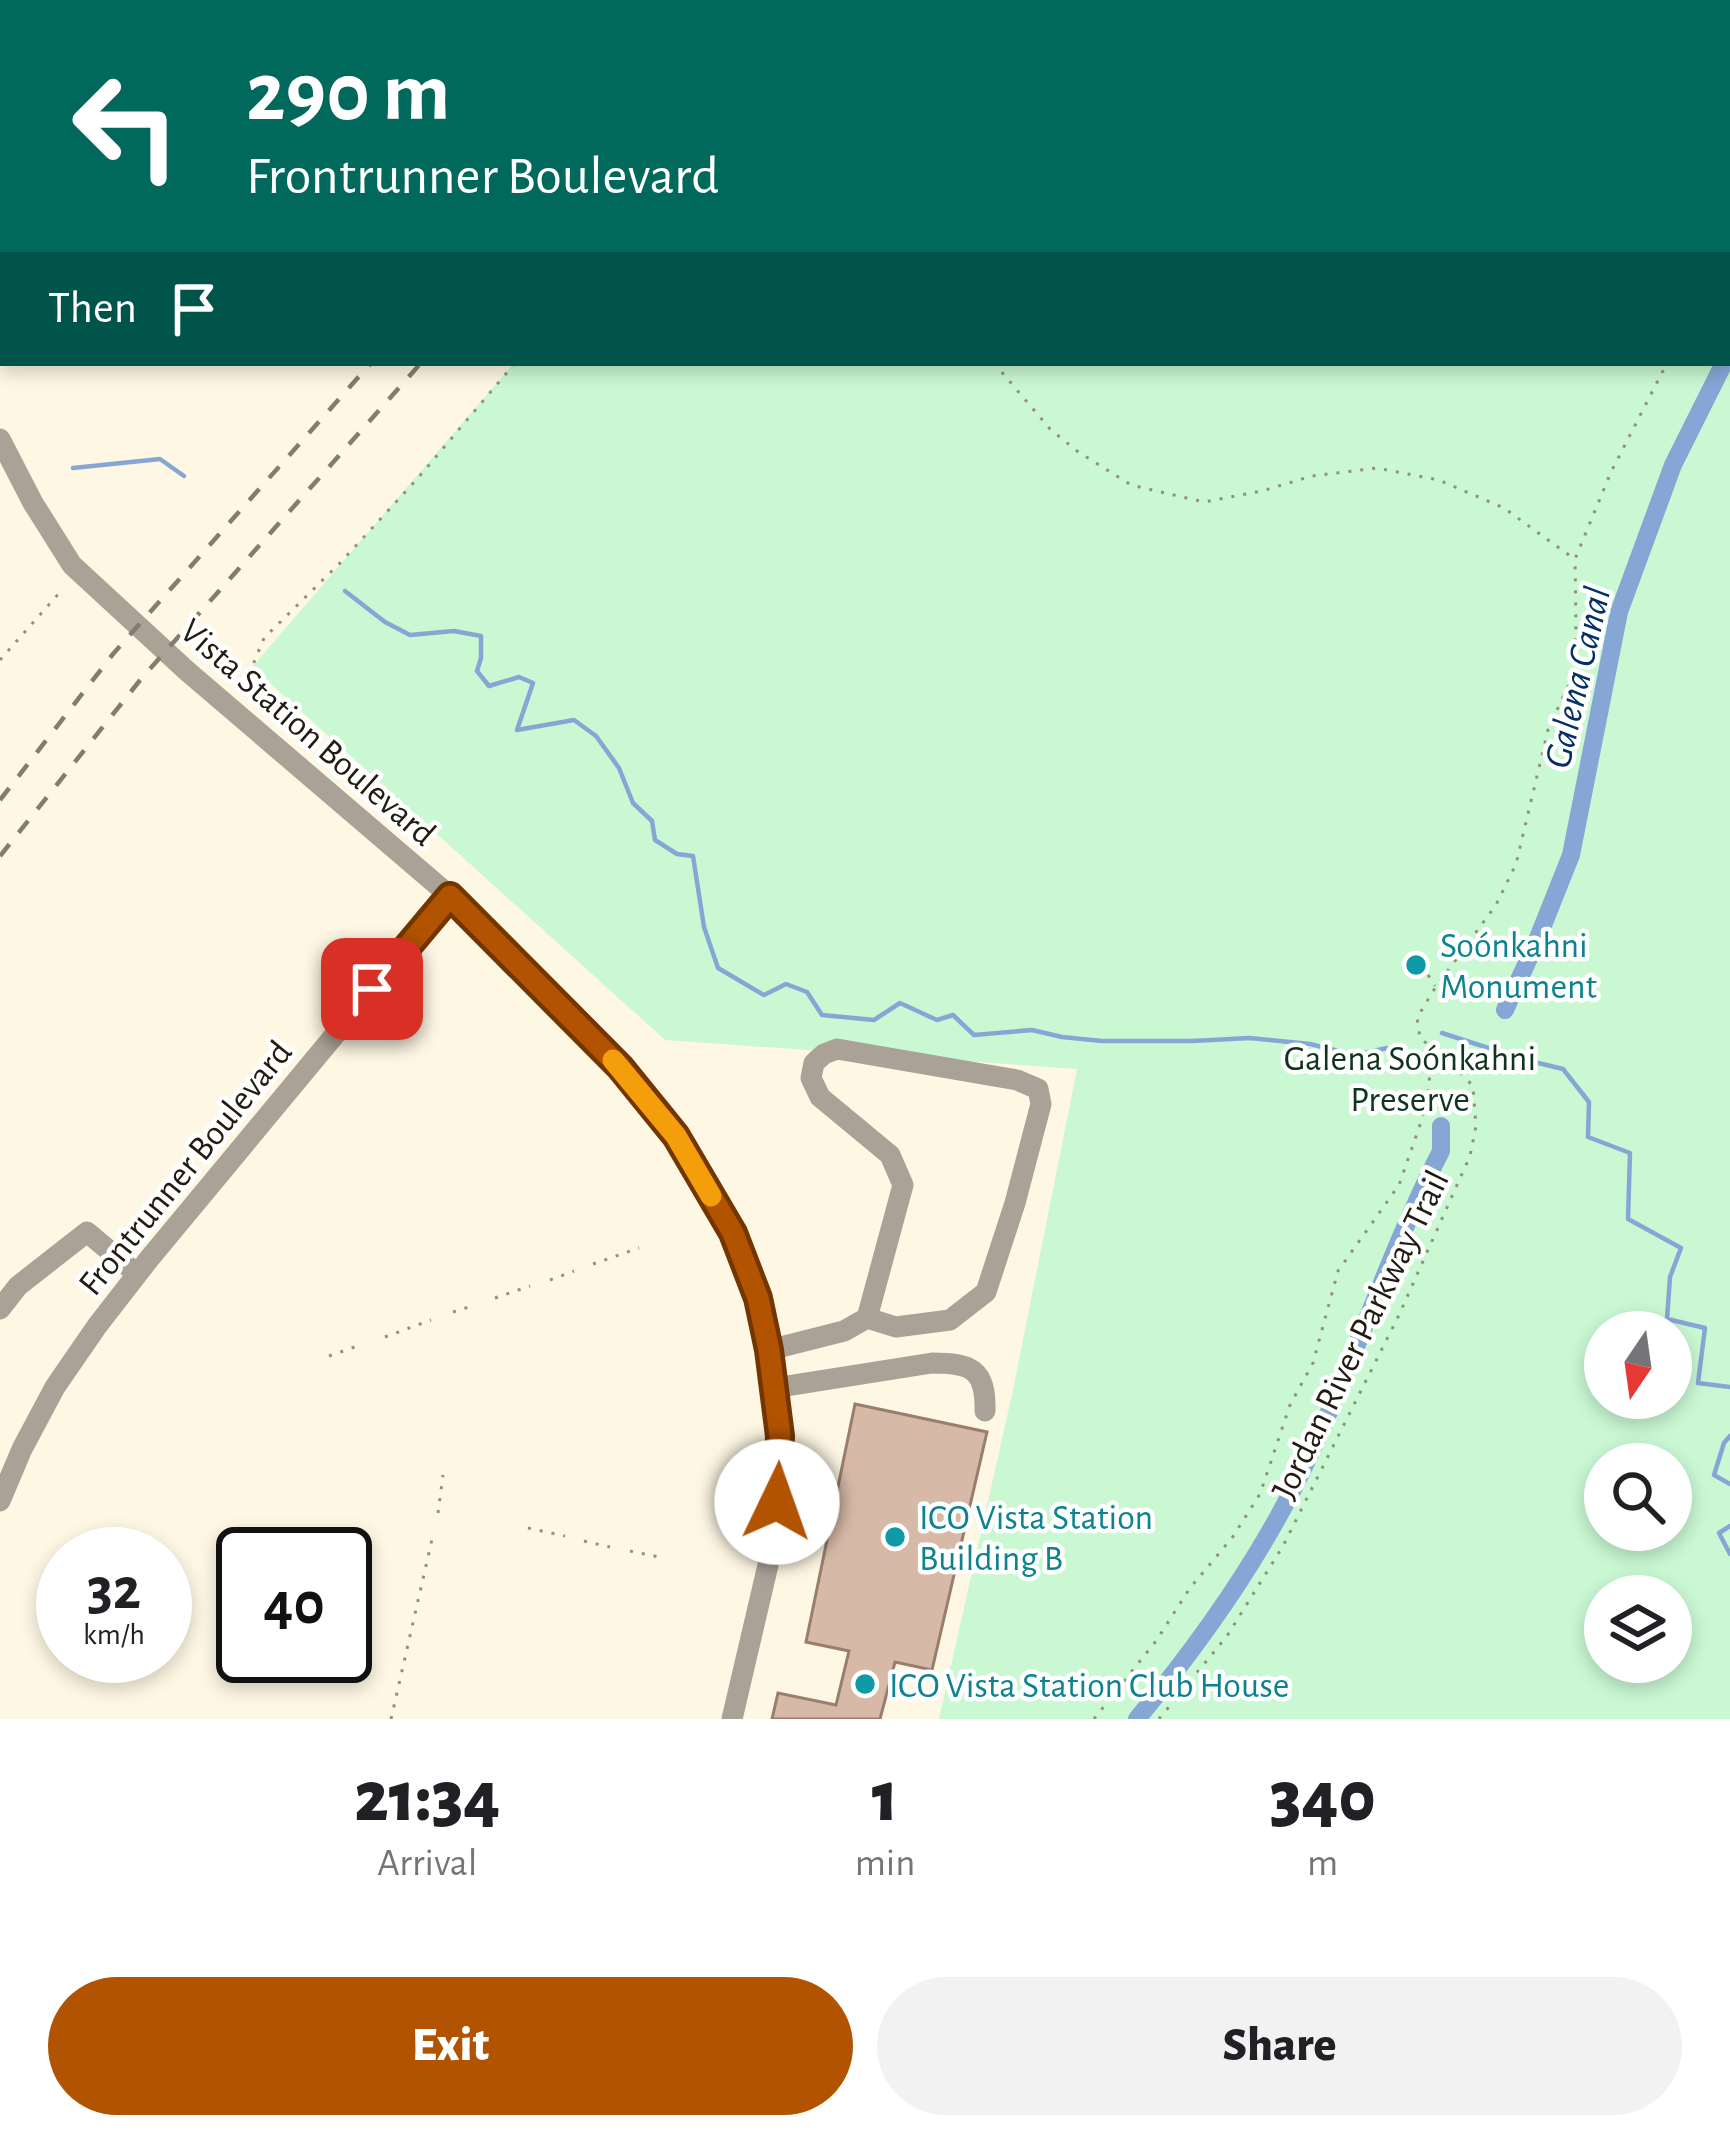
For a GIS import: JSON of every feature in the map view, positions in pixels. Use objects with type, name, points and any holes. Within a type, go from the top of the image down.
[{"type":"street","name":"Vista Station Boulevard","points":[[0,439],[7,472],[72,566],[450,896],[620,1067],[676,1136],[733,1233],[758,1298],[780,1436],[775,1535],[732,1719]]},
{"type":"street","name":"Frontrunner Boulevard","points":[[1,1494],[55,1387],[137,1274],[450,896]]},
{"type":"street","points":[[769,1350],[844,1331],[867,1318],[903,1185],[890,1155],[820,1097],[811,1078],[814,1063],[837,1049],[997,1076],[1038,1089],[1040,1104],[1016,1203],[986,1292],[950,1320],[896,1327],[867,1318]]},
{"type":"street","points":[[0,1309],[18,1286],[86,1232],[137,1274]]},
{"type":"street","points":[[774,1388],[949,1363],[964,1365],[986,1386],[985,1411]]},
{"type":"path","points":[[242,716],[252,692],[252,667],[264,638],[356,546],[512,366]]},
{"type":"path","points":[[997,366],[1050,429],[1131,484],[1204,502],[1312,476],[1377,468],[1439,480],[1504,508],[1575,559]]},
{"type":"path","points":[[1094,1719],[1260,1494],[1290,1405],[1313,1363],[1338,1271],[1399,1185],[1430,1083],[1427,1070],[1432,1048],[1420,1038],[1418,1018],[1496,904],[1516,864],[1548,730],[1573,675],[1575,559],[1611,472],[1664,366]]},
{"type":"path","points":[[0,660],[61,591]]},
{"type":"path","points":[[1428,975],[1435,988]]},
{"type":"path","name":"Jordan River Parkway Trail","points":[[1159,1719],[1227,1636],[1283,1546],[1400,1315],[1470,1156],[1476,1126],[1472,1086],[1432,1048]]},
{"type":"path","points":[[593,1264],[639,1248]]},
{"type":"path","points":[[550,1280],[574,1271]]},
{"type":"path","points":[[495,1298],[530,1286]]},
{"type":"path","points":[[453,1312],[475,1305]]},
{"type":"path","points":[[385,1337],[431,1320]]},
{"type":"path","points":[[329,1356],[363,1344]]},
{"type":"path","points":[[438,1513],[443,1475]]},
{"type":"path","points":[[528,1528],[565,1536]]},
{"type":"path","points":[[391,1719],[433,1535]]},
{"type":"path","points":[[584,1541],[610,1546]]},
{"type":"path","points":[[630,1550],[664,1558]]},
{"type":"green space","name":"Galena Soónkahni Preserve","points":[[511,366],[1730,366],[1730,1719],[939,1719],[1013,1390],[1077,1069],[665,1040],[252,667]]},
{"type":"building","name":"ICO Vista Station Building B","points":[[855,1404],[987,1432],[932,1670],[895,1662],[880,1719],[772,1719],[778,1693],[836,1705],[849,1651],[806,1642]]},
{"type":"waterway","name":"Galena Canal","points":[[1505,1010],[1571,855],[1619,612],[1673,465],[1722,366]]},
{"type":"waterway","points":[[73,468],[160,459],[184,476]]},
{"type":"waterway","points":[[345,591],[410,635],[454,631],[481,636],[477,671],[489,686],[519,677],[533,683],[517,730],[574,720],[596,736],[619,768],[633,803],[652,821],[655,840],[677,854],[693,856],[704,927],[718,968],[764,995],[786,984],[807,992],[822,1015],[874,1020],[900,1003],[937,1020],[953,1015],[974,1035],[1032,1030],[1102,1041],[1250,1038],[1310,1044],[1355,1055],[1387,1048]]},
{"type":"waterway","points":[[1442,1033],[1563,1069],[1589,1102],[1588,1137],[1630,1153],[1628,1219],[1681,1248],[1670,1277],[1667,1319],[1705,1328],[1698,1383],[1730,1387]]},
{"type":"waterway","name":"Galena Canal","points":[[1137,1719],[1220,1610],[1291,1493],[1441,1151],[1441,1126]]},
{"type":"waterway","points":[[1730,1436],[1714,1475],[1730,1484]]},
{"type":"waterway","points":[[1730,1526],[1719,1533],[1730,1554]]},
{"type":"railway","points":[[0,800],[113,654],[368,366]]},
{"type":"railway","points":[[0,856],[141,679],[418,366]]},
{"type":"slow traffic","points":[[613,1060],[676,1136],[711,1196]]},
{"type":"place","name":"Soónkahni Monument","points":[[1416,965]]},
{"type":"place","name":"ICO Vista Station Building B","points":[[895,1537]]},
{"type":"place","name":"ICO Vista Station Club House","points":[[865,1684]]},
{"type":"route","points":[[372,989],[450,896],[620,1067],[676,1136],[733,1233],[758,1298],[780,1436],[777,1502]]}]
